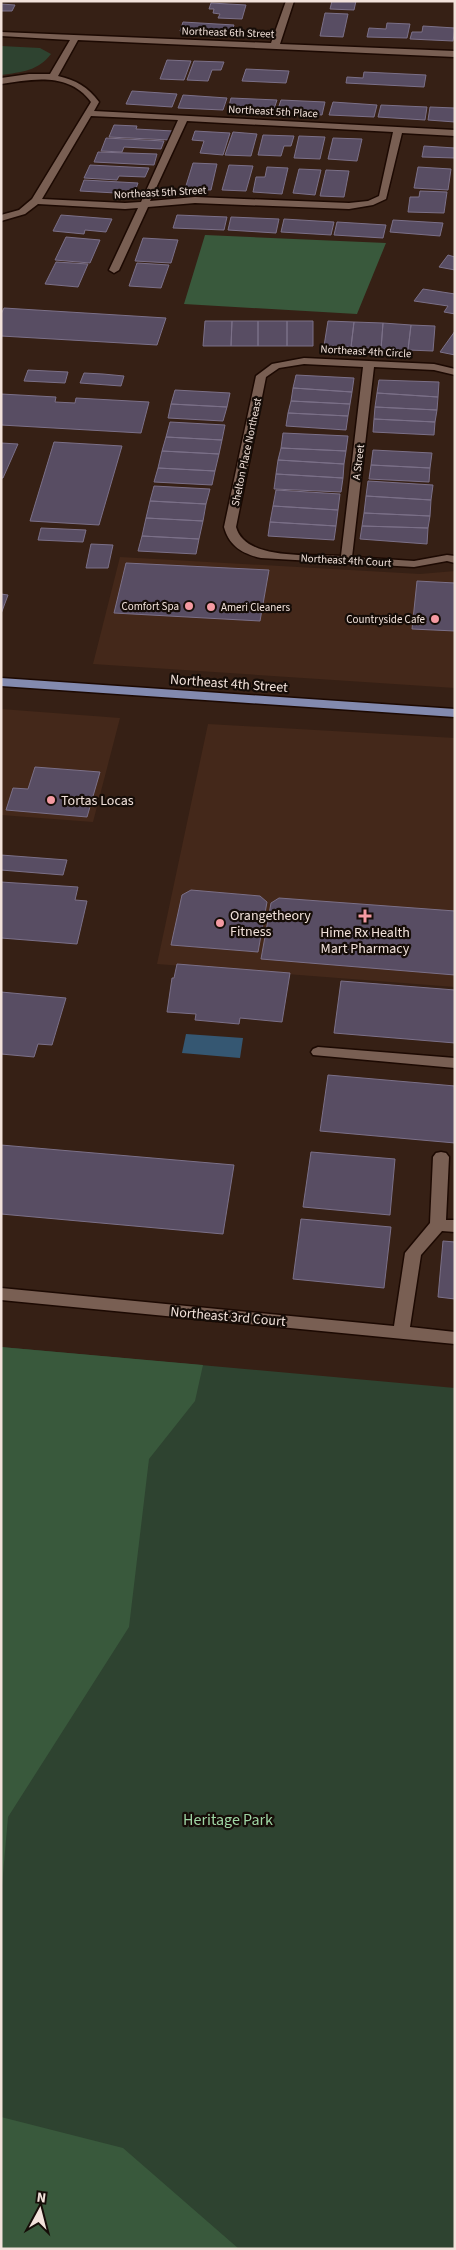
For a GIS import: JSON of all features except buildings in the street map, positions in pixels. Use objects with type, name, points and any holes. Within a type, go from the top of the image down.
[{"type":"main road","name":"Northeast 4th Street","points":[[1,682],[455,713]]},
{"type":"street","points":[[275,46],[290,1]]},
{"type":"street","name":"Northeast 6th Street","points":[[1,34],[455,54]]},
{"type":"street","points":[[53,78],[76,37]]},
{"type":"street","points":[[1,81],[29,77],[53,78],[85,88],[95,102],[36,201],[22,212],[1,218]]},
{"type":"street","name":"Northeast 5th Place","points":[[90,113],[455,133]]},
{"type":"street","points":[[114,270],[184,118]]},
{"type":"street","name":"Northeast 5th Street","points":[[36,201],[118,206],[195,200],[349,206],[370,203],[383,196],[398,129]]},
{"type":"street","name":"Northeast 4th Circle","points":[[276,365],[304,361],[434,367],[455,372]]},
{"type":"street","name":"A Street","points":[[346,560],[369,364]]},
{"type":"street","name":"Shelton Place Northeast","points":[[239,544],[232,537],[230,527],[261,376],[266,370],[276,365]]},
{"type":"street","name":"Northeast 4th Court","points":[[239,544],[247,551],[261,555],[414,564],[452,556]]},
{"type":"street","points":[[318,1052],[455,1063]]},
{"type":"street","points":[[400,1332],[414,1253],[438,1224],[441,1157]]},
{"type":"street","points":[[438,1224],[455,1226]]},
{"type":"street","name":"Northeast 3rd Court","points":[[1,1294],[455,1338]]},
{"type":"shaded area","points":[[120,557],[420,574],[455,571],[455,688],[93,664]]},
{"type":"shaded area","points":[[1,709],[120,718],[93,822],[1,815]]},
{"type":"shaded area","points":[[208,724],[455,738],[455,987],[157,964]]},
{"type":"green space","points":[[1,46],[40,48],[51,54],[46,60],[35,67],[23,72],[1,75]]},
{"type":"green space","points":[[205,235],[386,243],[357,314],[184,304]]},
{"type":"green space","name":"Heritage Park","points":[[1,1347],[455,1388],[455,2249],[1,2249]]},
{"type":"green space","points":[[1,1347],[203,1365],[195,1401],[149,1459],[129,1627],[8,1817],[1,1897]]},
{"type":"green space","points":[[1,2117],[123,2148],[239,2249],[1,2249]]},
{"type":"water","points":[[186,1034],[243,1038],[240,1058],[182,1053]]},
{"type":"place","name":"Comfort Spa","points":[[189,606]]},
{"type":"place","name":"Ameri Cleaners","points":[[211,607]]},
{"type":"place","name":"Countryside Cafe","points":[[435,619]]},
{"type":"place","name":"Tortas Locas","points":[[51,800]]},
{"type":"place","name":"Hime Rx Health Mart Pharmacy","points":[[365,916]]},
{"type":"place","name":"Orangetheory Fitness","points":[[220,923]]}]
